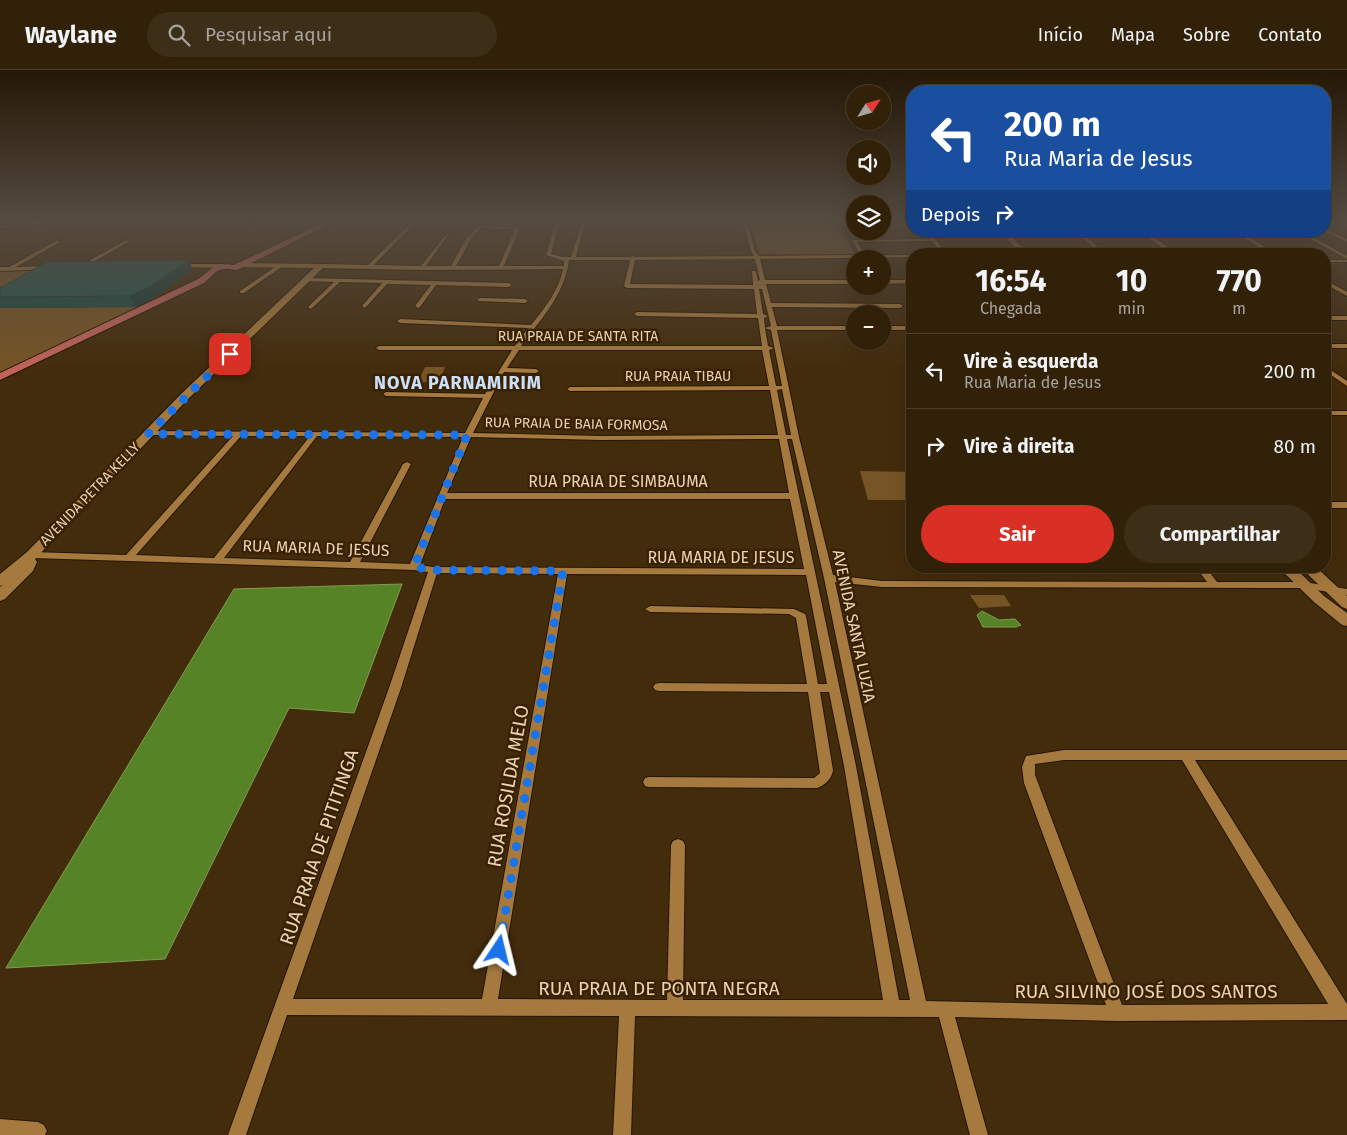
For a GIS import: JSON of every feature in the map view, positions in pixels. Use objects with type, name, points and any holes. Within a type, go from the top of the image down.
[{"type":"main road","points":[[0,377],[221,271]]},
{"type":"main road","points":[[0,383],[221,271]]},
{"type":"street","points":[[242,292],[273,271]]},
{"type":"street","name":"AVENIDA PETRA KELLY","points":[[0,581],[32,555],[148,434],[315,271]]},
{"type":"street","points":[[414,567],[467,435],[487,396],[516,349],[551,302],[567,271]]},
{"type":"street","points":[[630,271],[627,286],[846,282]]},
{"type":"street","name":"AVENIDA SANTA LUZIA","points":[[757,271],[766,311],[774,328],[795,437],[829,578],[920,1009]]},
{"type":"street","points":[[306,280],[509,286]]},
{"type":"street","points":[[311,307],[338,281]]},
{"type":"street","points":[[891,282],[906,282]]},
{"type":"street","points":[[365,306],[385,283]]},
{"type":"street","points":[[418,306],[434,284]]},
{"type":"street","points":[[476,306],[490,285]]},
{"type":"street","points":[[1331,285],[1347,294]]},
{"type":"street","points":[[480,300],[525,301]]},
{"type":"street","points":[[636,314],[900,306]]},
{"type":"street","name":"AVENIDA SANTA LUZIA","points":[[766,311],[762,328],[765,348],[850,766],[892,1008]]},
{"type":"street","points":[[1331,318],[1347,318]]},
{"type":"street","points":[[400,321],[533,327]]},
{"type":"street","points":[[762,328],[846,328]]},
{"type":"street","points":[[891,328],[906,328]]},
{"type":"street","points":[[1331,346],[1347,346]]},
{"type":"street","name":"RUA PRAIA DE SANTA RITA","points":[[379,348],[777,348]]},
{"type":"street","points":[[502,370],[536,371]]},
{"type":"street","points":[[1331,373],[1347,384]]},
{"type":"street","points":[[1338,378],[1347,378]]},
{"type":"street","name":"RUA PRAIA TIBAU","points":[[570,389],[786,388]]},
{"type":"street","points":[[386,394],[487,396]]},
{"type":"street","points":[[1331,413],[1347,413]]},
{"type":"street","name":"RUA PRAIA DE BAIA FORMOSA","points":[[148,434],[467,435],[600,438],[795,437]]},
{"type":"street","points":[[218,560],[315,434]]},
{"type":"street","points":[[130,557],[238,435]]},
{"type":"street","points":[[354,564],[407,464]]},
{"type":"street","name":"RUA PRAIA DE SIMBAUMA","points":[[443,496],[794,496]]},
{"type":"street","points":[[1331,505],[1347,505]]},
{"type":"street","name":"AVENIDA PETRA KELLY","points":[[0,596],[28,568],[32,555]]},
{"type":"street","name":"RUA MARIA DE JESUS","points":[[32,555],[354,564],[434,570],[810,572]]},
{"type":"street","name":"RUA PRAIA DE PITITINGA","points":[[237,1135],[284,1007],[434,570]]},
{"type":"street","name":"RUA ROSILDA MELO","points":[[489,1007],[563,571]]},
{"type":"street","points":[[1205,573],[1214,585]]},
{"type":"street","points":[[1291,573],[1347,621]]},
{"type":"street","points":[[1314,573],[1347,604]]},
{"type":"street","points":[[829,578],[882,584],[1304,585],[1347,592]]},
{"type":"street","points":[[649,782],[817,783],[826,775],[827,770],[803,621],[796,613],[790,611],[650,609]]},
{"type":"street","points":[[659,687],[833,688]]},
{"type":"street","points":[[1117,1013],[1029,776],[1028,764],[1030,760],[1064,755],[1347,755]]},
{"type":"street","points":[[1185,755],[1345,1012]]},
{"type":"street","points":[[676,1007],[678,845]]},
{"type":"street","name":"RUA PRAIA DE PONTA NEGRA","points":[[284,1007],[676,1007],[945,1010]]},
{"type":"street","points":[[622,1135],[627,1007]]},
{"type":"street","points":[[945,1010],[978,1135]]},
{"type":"street","name":"RUA SILVINO JOSÉ DOS SANTOS","points":[[945,1010],[1117,1013],[1345,1012]]},
{"type":"street","points":[[0,1128],[37,1133]]},
{"type":"shaded area","points":[[0,271],[9,271],[54,271],[0,303]]},
{"type":"shaded area","points":[[140,307],[0,373],[0,308]]},
{"type":"shaded area","points":[[425,367],[445,367],[439,382],[418,382]]},
{"type":"shaded area","points":[[860,471],[906,472],[906,500],[868,500]]},
{"type":"shaded area","points":[[402,584],[354,713],[289,708],[165,959],[6,968],[234,589]]},
{"type":"shaded area","points":[[970,595],[1004,595],[1011,606],[979,608]]},
{"type":"shaded area","points":[[982,611],[999,620],[1015,619],[1021,625],[1016,627],[983,627],[977,615]]},
{"type":"building","points":[[31,271],[173,271],[148,288],[130,296],[0,297],[0,288]]},
{"type":"district","name":"NOVA PARNAMIRIM","points":[[458,383]]},
{"type":"route","points":[[230,354],[148,434],[467,435],[414,567],[434,570],[563,571],[499,950]]}]
